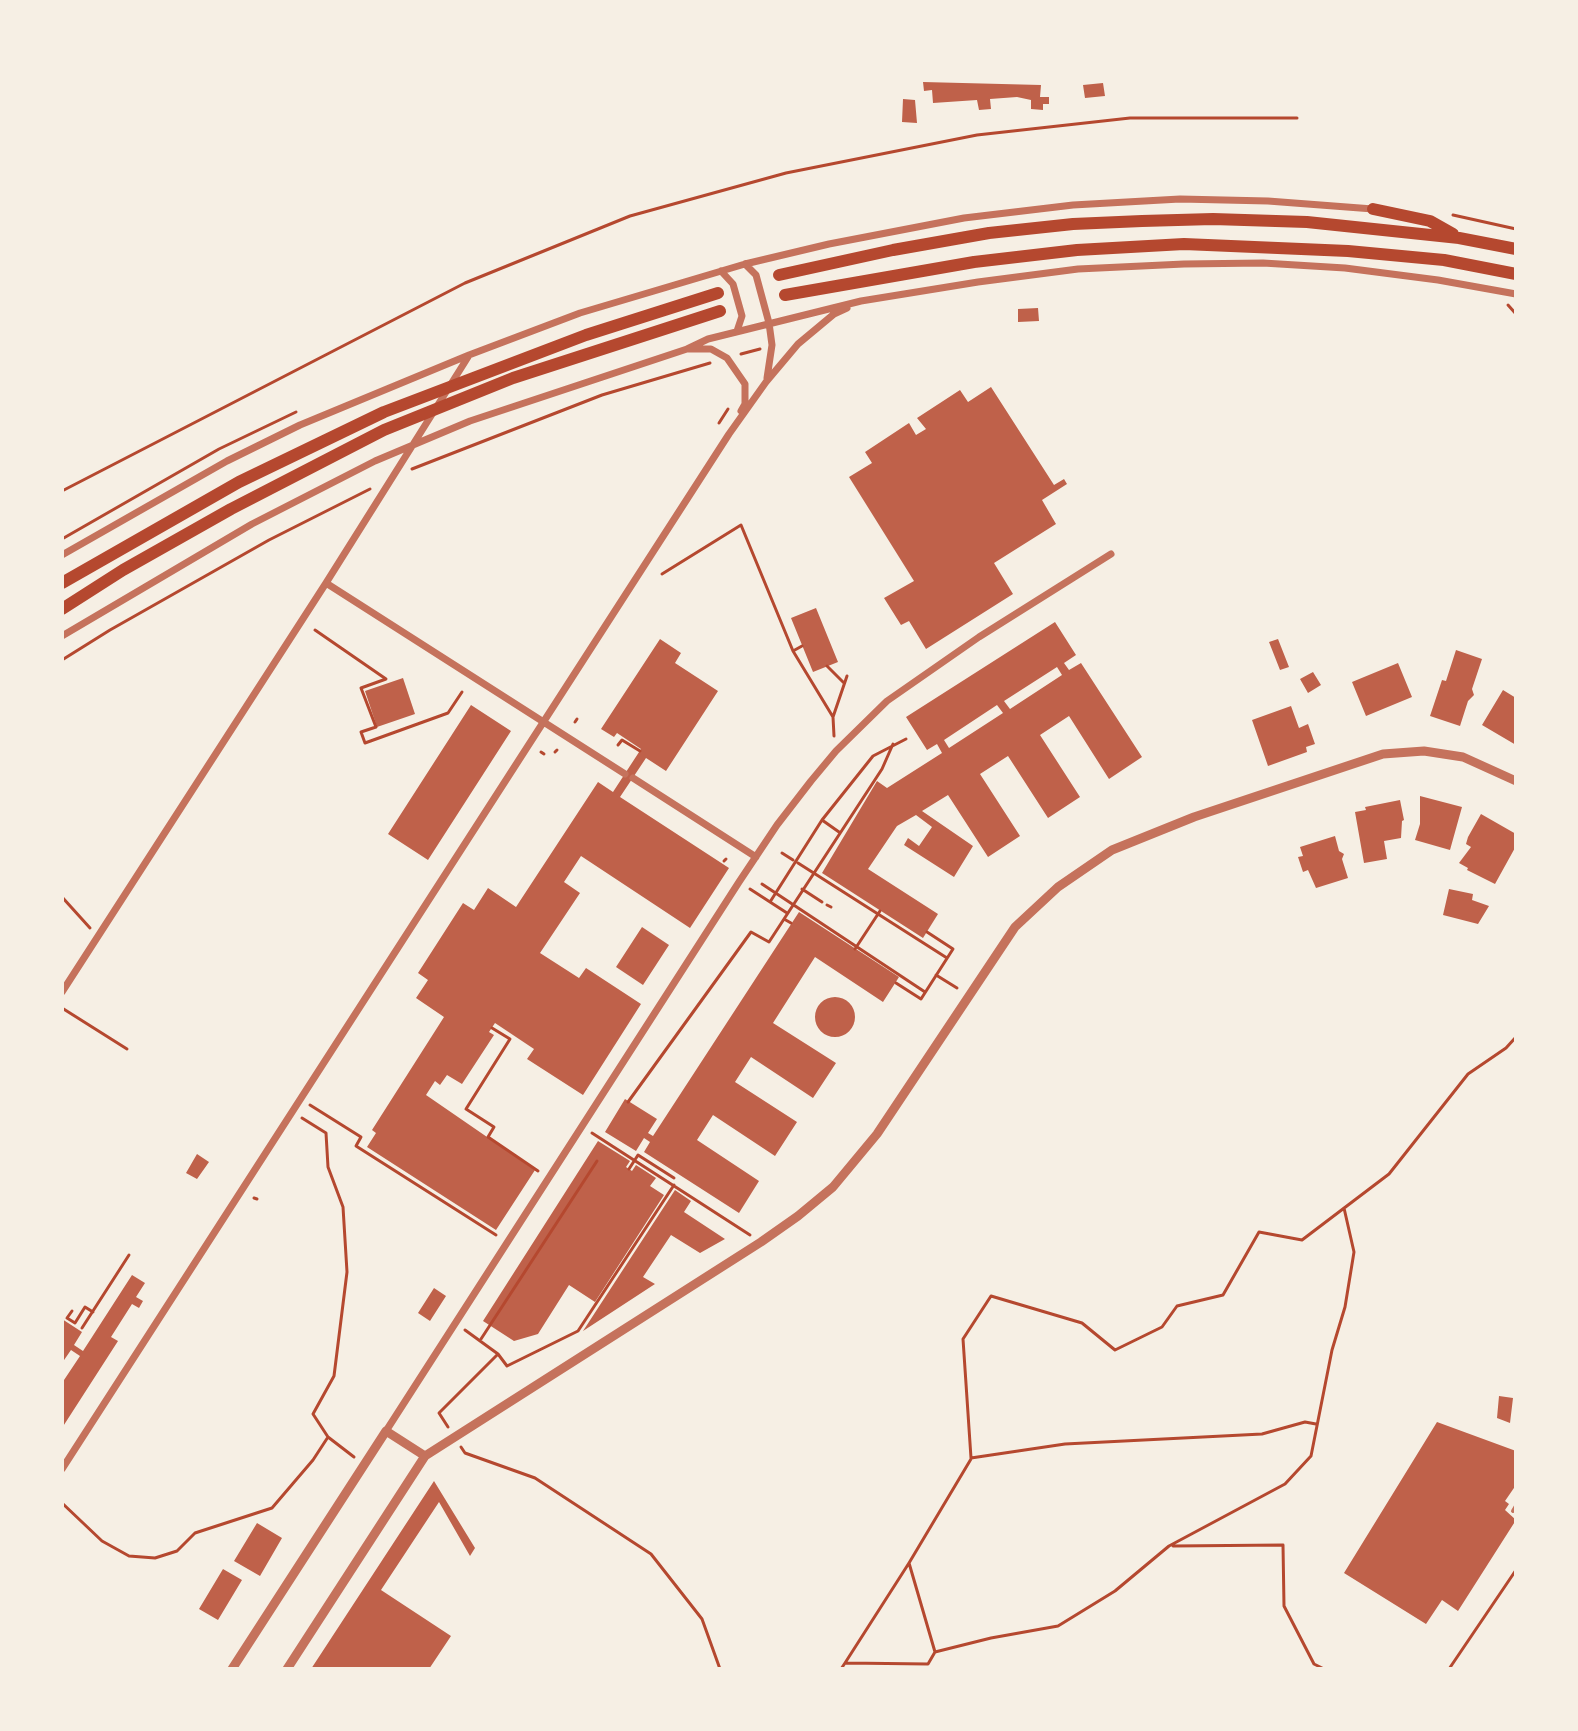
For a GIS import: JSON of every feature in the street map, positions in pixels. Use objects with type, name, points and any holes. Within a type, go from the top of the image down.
[{"type":"highway","points":[[1373,209],[1430,221],[1459,238]]},
{"type":"highway","points":[[779,275],[989,233],[1100,223],[1213,219],[1307,222],[1459,238],[1516,249]]},
{"type":"highway","points":[[785,295],[974,262],[1077,250],[1184,244],[1375,253],[1444,260],[1516,274]]},
{"type":"highway","points":[[62,583],[239,482],[384,412],[586,335],[718,293]]},
{"type":"highway","points":[[62,609],[123,570],[231,509],[384,430],[513,378],[720,311]]},
{"type":"street","points":[[62,555],[227,461],[300,425],[580,313],[745,264],[964,218],[1073,205],[1180,199],[1268,201],[1373,209]]},
{"type":"street","points":[[62,636],[252,524],[375,461],[470,421],[687,349],[708,339],[861,301],[1078,269],[1263,263],[1345,268],[1516,294]]},
{"type":"street","points":[[745,264],[756,275],[769,323],[772,360],[766,382]]},
{"type":"street","points":[[721,271],[733,284],[742,316],[737,331]]},
{"type":"street","points":[[62,1469],[729,434],[798,344],[834,314],[861,301]]},
{"type":"street","points":[[687,349],[711,349],[727,358],[745,384],[745,404],[729,434]]},
{"type":"street","points":[[62,992],[469,355]]},
{"type":"street","points":[[232,1669],[756,857],[811,781],[836,751],[887,701],[979,637],[1111,554]]},
{"type":"street","points":[[326,583],[756,857]]},
{"type":"street","points":[[287,1669],[425,1456],[761,1242],[833,1187],[877,1134],[1015,927],[1036,905],[1076,873],[1112,850],[1155,832],[1383,754],[1424,751],[1463,757],[1516,781]]},
{"type":"street","points":[[386,1431],[425,1456]]},
{"type":"path","points":[[62,491],[465,283],[630,216],[786,173],[977,135],[1130,118],[1297,118]]},
{"type":"path","points":[[1503,300],[1516,314]]},
{"type":"path","points":[[424,464],[602,395],[720,361]]},
{"type":"path","points":[[720,422],[729,409]]},
{"type":"path","points":[[62,660],[269,540],[375,487]]},
{"type":"path","points":[[662,574],[741,525],[793,651],[833,717],[847,676]]},
{"type":"path","points":[[315,630],[386,679],[361,688],[376,727],[361,732],[365,743],[448,713],[462,692]]},
{"type":"path","points":[[793,651],[802,646]]},
{"type":"path","points":[[827,666],[844,683]]},
{"type":"path","points":[[616,735],[640,751]]},
{"type":"path","points":[[770,902],[822,820],[873,756],[906,739]]},
{"type":"path","points":[[618,745],[622,740]]},
{"type":"path","points":[[628,1102],[751,932],[769,942],[882,769],[893,744]]},
{"type":"path","points":[[822,820],[839,832]]},
{"type":"path","points":[[782,853],[947,958]]},
{"type":"path","points":[[822,858],[829,862]]},
{"type":"path","points":[[762,884],[925,992]]},
{"type":"path","points":[[749,888],[787,913]]},
{"type":"path","points":[[802,889],[822,902]]},
{"type":"path","points":[[62,897],[98,936]]},
{"type":"path","points":[[856,948],[879,912]]},
{"type":"path","points":[[784,919],[791,923]]},
{"type":"path","points":[[896,983],[921,999],[953,949],[927,932]]},
{"type":"path","points":[[936,975],[969,996]]},
{"type":"path","points":[[62,1008],[127,1049]]},
{"type":"path","points":[[492,1028],[510,1039],[466,1109],[494,1127],[488,1137],[538,1171]]},
{"type":"path","points":[[841,1669],[971,1458],[963,1339],[991,1296],[1082,1323],[1115,1350],[1162,1327],[1177,1306],[1223,1295],[1259,1232],[1302,1240],[1389,1174],[1468,1074],[1506,1048],[1516,1037]]},
{"type":"path","points":[[300,1099],[361,1137],[356,1146],[497,1235]]},
{"type":"path","points":[[293,1111],[326,1133],[328,1167],[343,1207],[347,1272],[334,1376],[313,1414],[328,1437],[354,1457]]},
{"type":"path","points":[[582,1126],[741,1229]]},
{"type":"path","points":[[604,1140],[608,1134]]},
{"type":"path","points":[[629,1169],[638,1155],[674,1178]]},
{"type":"path","points":[[481,1340],[597,1161]]},
{"type":"path","points":[[660,1169],[663,1164]]},
{"type":"path","points":[[455,1323],[498,1354],[507,1366],[578,1331],[674,1185]]},
{"type":"path","points":[[935,1652],[1058,1626],[1115,1591],[1169,1546],[1285,1484],[1311,1456],[1332,1350],[1345,1307],[1354,1252],[1344,1208]]},
{"type":"path","points":[[82,1328],[129,1255]]},
{"type":"path","points":[[72,1311],[67,1318],[75,1323],[85,1307],[93,1312]]},
{"type":"path","points":[[498,1354],[439,1413],[455,1439],[465,1453],[535,1478],[651,1554],[702,1619],[720,1669]]},
{"type":"path","points":[[971,1458],[1065,1444],[1262,1434],[1305,1422],[1316,1424]]},
{"type":"path","points":[[62,1503],[102,1541],[129,1556],[155,1558],[177,1551],[195,1533],[272,1508],[313,1460],[328,1437]]},
{"type":"path","points":[[1169,1546],[1283,1545],[1284,1606],[1314,1664],[1324,1669]]},
{"type":"path","points":[[845,1663],[928,1667],[935,1652],[909,1563]]},
{"type":"path","points":[[1449,1669],[1516,1570]]},
{"type":"building","points":[[923,82],[1041,85],[1040,97],[1049,97],[1049,104],[1043,104],[1043,110],[1031,109],[1031,100],[1017,97],[990,99],[991,109],[979,110],[977,100],[933,103],[932,90],[924,91]]},
{"type":"building","points":[[1103,83],[1105,96],[1085,98],[1083,85]]},
{"type":"building","points":[[903,99],[915,100],[917,123],[902,122]]},
{"type":"building","points":[[1038,308],[1039,321],[1018,322],[1018,309]]},
{"type":"building","points":[[991,387],[1054,485],[1064,479],[1067,484],[1042,500],[1056,524],[994,563],[1013,594],[926,649],[909,621],[901,625],[884,598],[914,581],[849,477],[872,463],[865,452],[909,423],[916,435],[926,429],[917,418],[960,390],[968,402]]},
{"type":"building","points":[[816,608],[838,662],[813,672],[791,618]]},
{"type":"building","points":[[1055,622],[1076,655],[1064,663],[1069,670],[1081,663],[1142,757],[1109,779],[1069,716],[1040,735],[1080,797],[1048,818],[1008,756],[980,774],[1020,836],[988,857],[948,795],[922,811],[973,846],[954,877],[904,845],[908,838],[919,846],[932,827],[916,815],[897,826],[868,869],[938,914],[923,938],[822,873],[877,781],[887,788],[942,753],[937,744],[927,750],[906,717]],"holes":[[[1057,667],[1062,675],[1010,709],[1004,701]],[[997,705],[1003,713],[949,748],[944,740]]]},
{"type":"building","points":[[660,639],[681,653],[675,663],[718,691],[666,771],[646,758],[620,797],[729,868],[690,928],[581,856],[564,882],[580,893],[540,953],[579,978],[586,968],[641,1004],[583,1095],[527,1059],[534,1049],[495,1023],[489,1032],[494,1035],[462,1084],[447,1075],[440,1085],[435,1081],[426,1095],[535,1170],[496,1230],[367,1147],[376,1133],[372,1130],[444,1017],[416,998],[428,980],[418,973],[463,903],[474,910],[488,888],[516,907],[598,782],[613,792],[641,749],[617,733],[614,737],[601,729]]},
{"type":"building","points":[[1278,639],[1289,667],[1280,670],[1269,642]]},
{"type":"building","points":[[1456,650],[1482,659],[1472,689],[1474,695],[1468,701],[1460,726],[1430,716]]},
{"type":"building","points":[[1398,663],[1412,697],[1366,716],[1352,682]]},
{"type":"building","points":[[1313,672],[1321,685],[1308,693],[1300,679]]},
{"type":"building","points":[[403,678],[415,714],[377,727],[365,691]]},
{"type":"building","points":[[1503,690],[1516,698],[1516,745],[1482,725]]},
{"type":"building","points":[[471,705],[511,731],[428,860],[388,834]]},
{"type":"building","points":[[1291,706],[1299,728],[1308,724],[1315,744],[1306,747],[1307,752],[1268,766],[1252,720]]},
{"type":"building","points":[[1420,796],[1462,807],[1450,850],[1415,840],[1420,824]]},
{"type":"building","points":[[1400,800],[1404,820],[1401,838],[1384,841],[1387,859],[1364,863],[1355,812]]},
{"type":"building","points":[[1481,814],[1516,834],[1516,846],[1495,884],[1459,863],[1471,847],[1466,844],[1468,837]]},
{"type":"building","points":[[1335,836],[1339,851],[1344,854],[1342,859],[1348,878],[1316,888],[1308,870],[1303,872],[1298,857],[1303,856],[1300,847]]},
{"type":"building","points":[[1449,889],[1473,894],[1472,900],[1489,906],[1478,924],[1443,915]]},
{"type":"building","points":[[799,912],[899,977],[883,1002],[815,957],[773,1023],[836,1063],[813,1098],[751,1057],[735,1082],[797,1122],[775,1156],[713,1115],[697,1140],[759,1181],[739,1213],[644,1152],[650,1142],[644,1138],[636,1151],[605,1132],[625,1099],[657,1119],[648,1133],[653,1136]]},
{"type":"building","points":[[642,927],[669,945],[643,985],[616,967]]},
{"type":"building","points":[[835,997],[849,1003],[855,1017],[849,1031],[835,1037],[821,1031],[815,1017],[821,1003]]},
{"type":"building","points":[[598,1141],[630,1161],[626,1167],[632,1171],[636,1165],[656,1178],[650,1186],[664,1195],[595,1302],[569,1285],[538,1334],[514,1341],[483,1321]]},
{"type":"building","points":[[197,1154],[209,1162],[197,1179],[186,1173]]},
{"type":"building","points":[[675,1190],[691,1201],[684,1212],[725,1239],[700,1253],[671,1235],[643,1277],[655,1284],[583,1331]]},
{"type":"building","points":[[132,1275],[145,1283],[136,1297],[143,1301],[139,1308],[132,1304],[111,1337],[118,1341],[62,1428],[62,1383],[80,1356],[71,1350],[62,1363],[62,1319],[82,1332],[74,1345],[83,1351]]},
{"type":"building","points":[[434,1288],[446,1296],[430,1321],[418,1313]]},
{"type":"building","points":[[1499,1396],[1513,1398],[1510,1423],[1497,1418]]},
{"type":"building","points":[[1437,1422],[1516,1451],[1516,1485],[1505,1501],[1509,1504],[1505,1510],[1516,1520],[1458,1611],[1442,1600],[1426,1624],[1344,1573]]},
{"type":"building","points":[[434,1481],[475,1548],[470,1556],[439,1502],[381,1590],[451,1636],[429,1669],[311,1669]]},
{"type":"building","points":[[257,1523],[282,1538],[260,1576],[234,1561]]},
{"type":"building","points":[[223,1569],[242,1580],[218,1620],[199,1609]]}]
